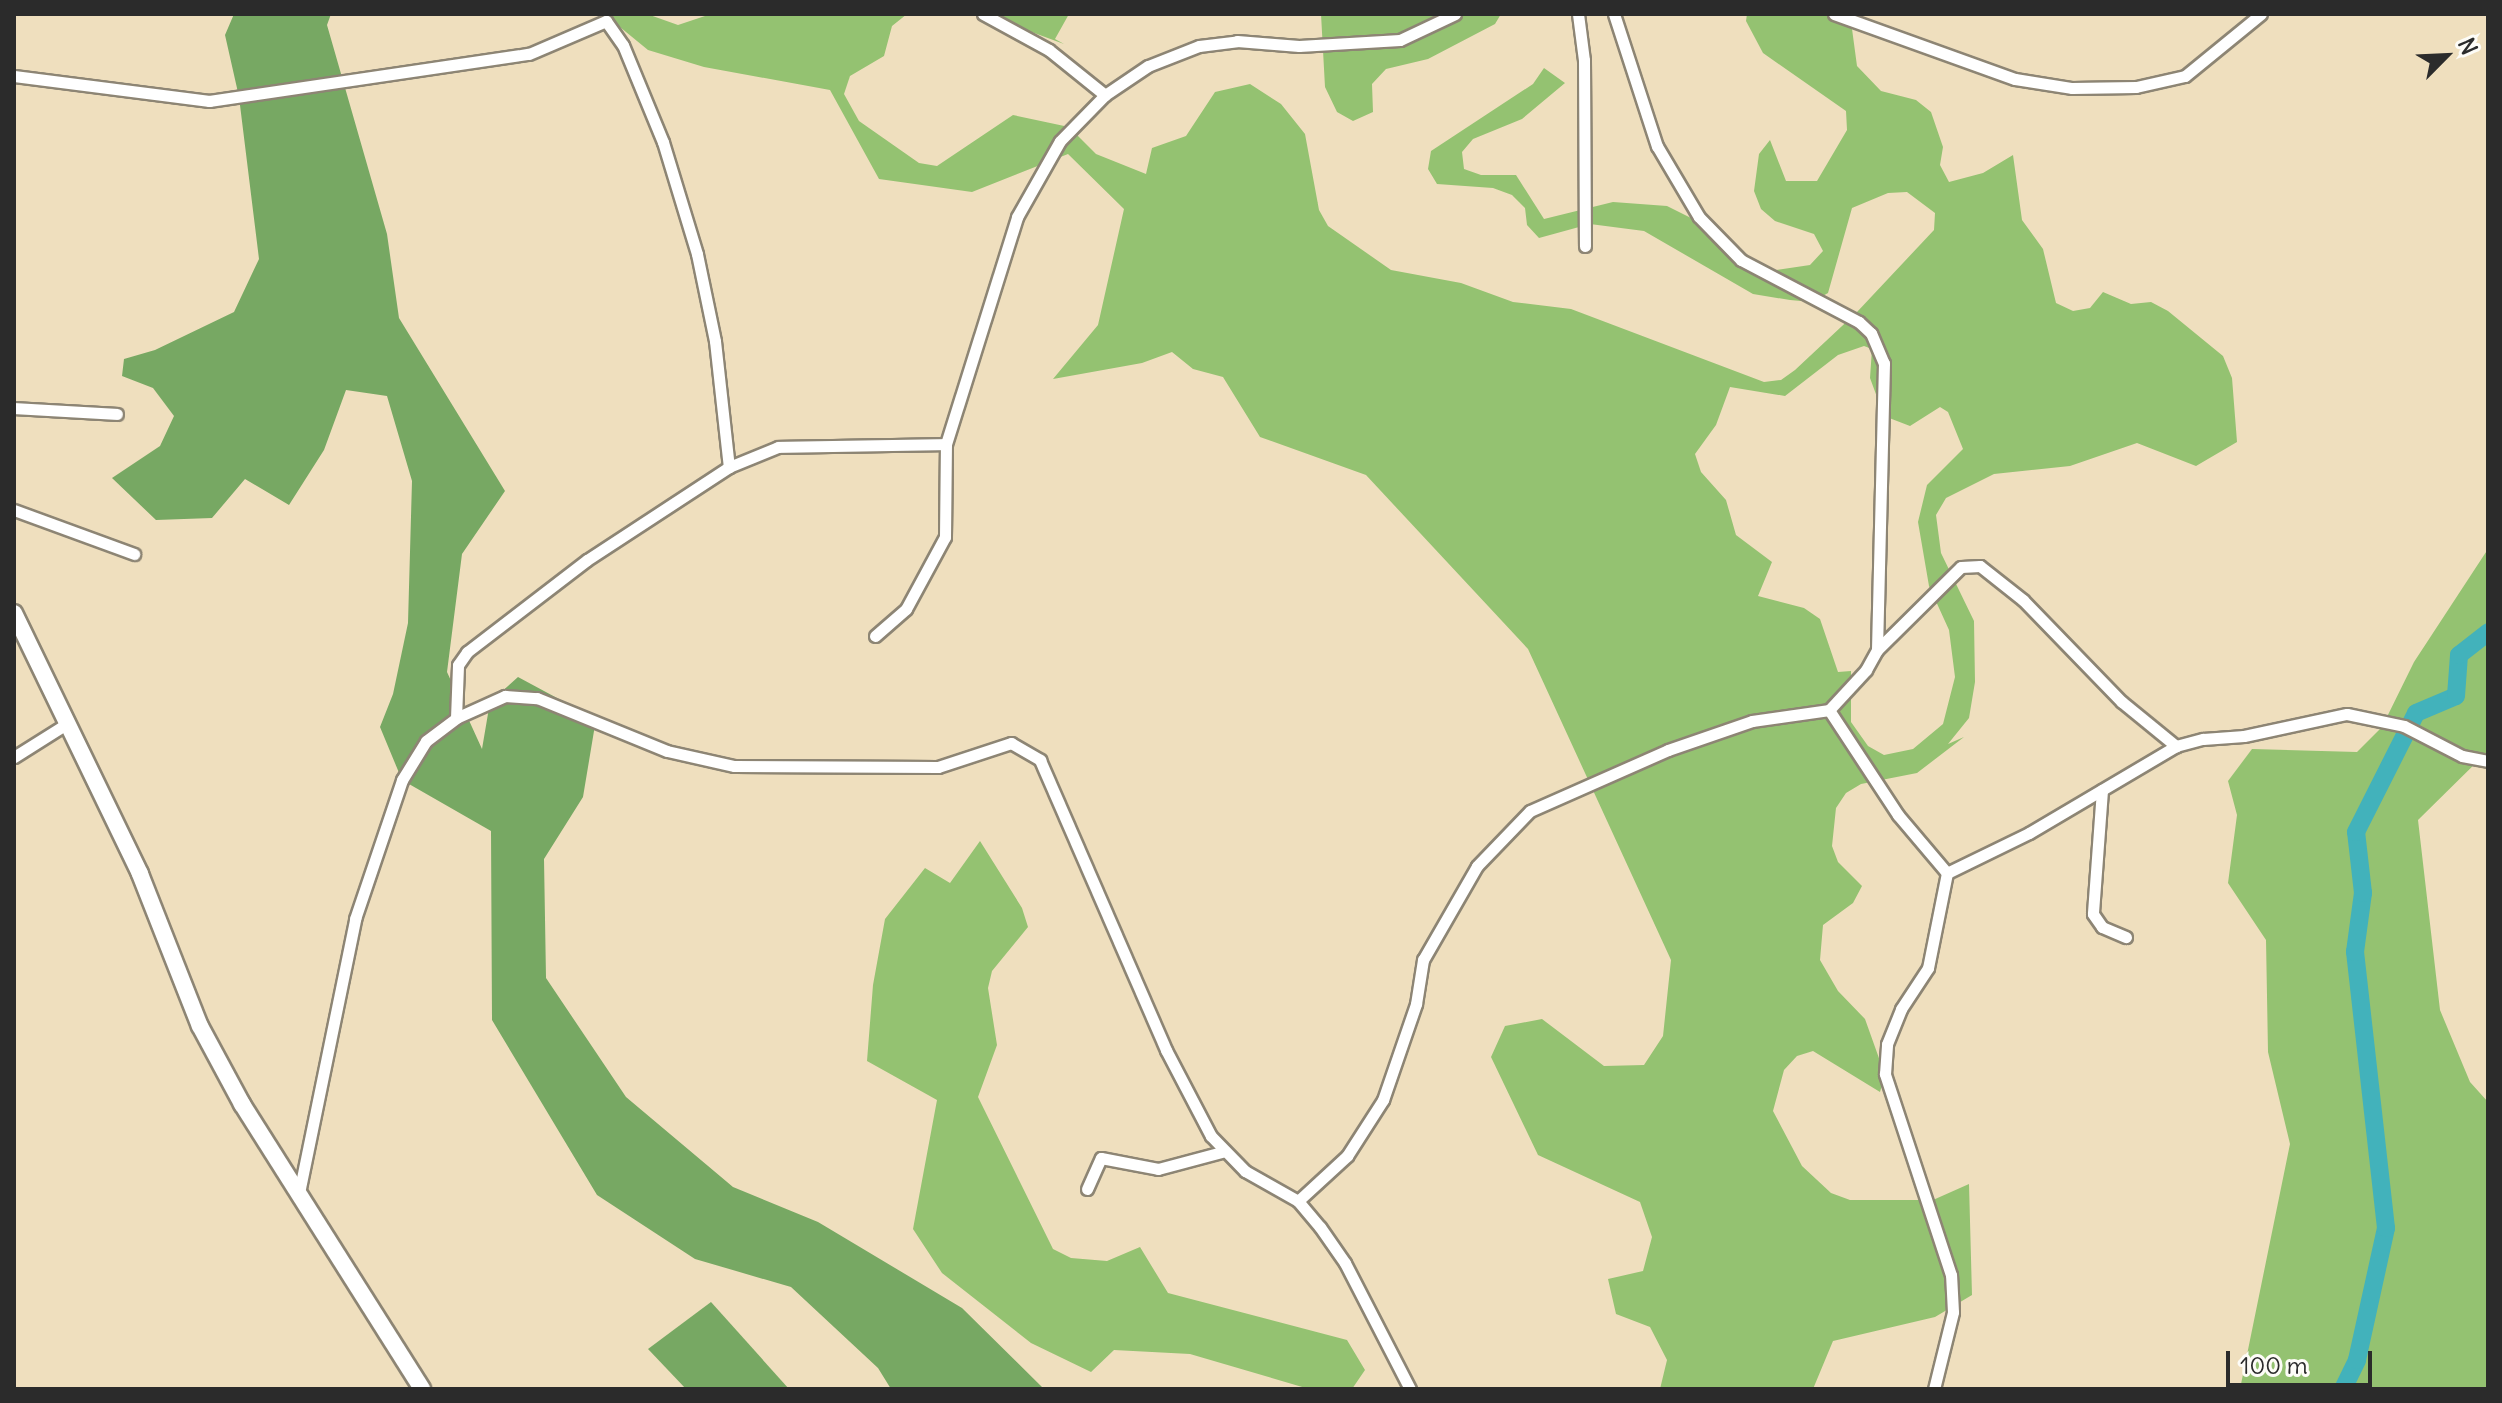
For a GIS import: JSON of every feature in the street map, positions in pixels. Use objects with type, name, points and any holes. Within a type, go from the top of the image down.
[{"type":"street","points":[[983,14],[1049,50],[1105,95]]},
{"type":"street","points":[[875,636],[906,609],[945,537],[946,444],[1017,217],[1060,141],[1105,95],[1148,66],[1199,46],[1237,41],[1299,46],[1400,40],[1455,14]]},
{"type":"street","points":[[1578,14],[1585,84],[1585,246]]},
{"type":"street","points":[[1614,14],[1657,146],[1699,217],[1741,260],[1859,322],[1876,340],[1884,363],[1877,650]]},
{"type":"street","points":[[1835,14],[2015,79],[2072,88],[2136,87],[2185,76],[2261,14]]},
{"type":"street","points":[[14,76],[209,101],[529,54],[606,21],[623,45],[663,142],[697,254],[715,341],[729,467]]},
{"type":"street","points":[[14,408],[117,414]]},
{"type":"street","points":[[456,718],[458,665],[467,652],[587,560],[729,467],[778,447],[946,444]]},
{"type":"street","points":[[14,510],[134,554]]},
{"type":"street","points":[[1298,1201],[1332,1173],[1367,1130],[1387,1089],[1416,1004],[1423,960],[1438,929],[1477,866],[1530,811],[1601,777],[1752,721],[1829,710],[1866,670],[1877,650],[1961,567],[1980,566],[2023,600],[2122,702],[2176,746]]},
{"type":"street","points":[[14,613],[140,874],[166,951],[200,1026],[299,1193],[422,1389]]},
{"type":"street","points":[[299,1193],[355,919],[402,780],[426,741],[456,718],[505,696],[537,698],[587,714],[667,751],[734,766],[938,767],[1011,743],[1027,748],[1040,760],[1166,1050],[1222,1152],[1298,1201],[1345,1263],[1410,1389]]},
{"type":"street","points":[[1829,710],[1898,815],[1947,873]]},
{"type":"street","points":[[1947,873],[2102,790],[2176,746],[2347,714],[2404,726],[2462,756],[2488,761]]},
{"type":"street","points":[[14,757],[68,723]]},
{"type":"street","points":[[2102,790],[2093,914],[2102,927],[2126,937]]},
{"type":"street","points":[[1934,1389],[1953,1312],[1951,1275],[1885,1074],[1892,1032],[1928,968],[1947,873]]},
{"type":"street","points":[[1087,1189],[1101,1158],[1158,1169],[1222,1152]]},
{"type":"green space","points":[[234,14],[331,14],[327,25],[387,234],[399,318],[505,491],[462,554],[447,672],[482,749],[490,702],[518,677],[596,719],[583,797],[544,859],[546,978],[626,1097],[733,1187],[818,1222],[962,1308],[1044,1389],[891,1389],[878,1368],[791,1287],[695,1259],[597,1195],[492,1020],[491,831],[402,780],[380,727],[393,694],[408,623],[412,481],[387,396],[346,390],[324,450],[289,505],[245,479],[212,518],[156,520],[112,478],[160,446],[174,416],[153,388],[122,376],[124,359],[155,350],[234,312],[259,259],[239,97],[225,35]]},
{"type":"green space","points":[[604,14],[647,14],[678,25],[711,14],[907,14],[892,26],[884,56],[850,76],[844,94],[859,121],[919,163],[937,166],[1013,115],[1069,127],[1096,154],[1146,174],[1152,148],[1186,136],[1215,92],[1250,84],[1281,104],[1305,134],[1319,210],[1328,226],[1391,270],[1461,283],[1513,302],[1571,309],[1764,382],[1781,380],[1795,370],[1857,312],[1934,230],[1935,213],[1907,192],[1888,193],[1852,208],[1828,293],[1812,302],[1790,300],[1753,294],[1644,231],[1590,224],[1539,238],[1527,225],[1525,208],[1512,195],[1493,188],[1437,184],[1428,169],[1431,151],[1533,84],[1544,68],[1565,83],[1522,119],[1473,139],[1462,152],[1464,169],[1481,175],[1516,175],[1544,219],[1613,202],[1667,206],[1707,226],[1741,260],[1776,270],[1810,265],[1823,251],[1814,234],[1775,221],[1761,209],[1754,191],[1759,154],[1770,140],[1786,181],[1817,181],[1847,130],[1846,111],[1763,53],[1746,21],[1747,14],[1850,14],[1857,66],[1881,91],[1916,100],[1931,112],[1943,147],[1940,165],[1949,182],[1983,173],[2013,155],[2022,220],[2043,249],[2056,303],[2073,311],[2090,308],[2103,292],[2131,304],[2151,302],[2168,311],[2223,356],[2232,378],[2237,442],[2196,466],[2137,443],[2070,466],[1994,474],[1946,498],[1936,515],[1941,553],[1974,621],[1975,682],[1969,718],[1948,744],[1964,737],[1917,773],[1861,784],[1846,793],[1836,808],[1832,846],[1838,862],[1862,886],[1853,903],[1823,925],[1820,960],[1838,991],[1865,1019],[1885,1075],[1880,1092],[1813,1051],[1797,1056],[1784,1070],[1773,1111],[1802,1166],[1831,1193],[1850,1200],[1933,1200],[1969,1184],[1972,1295],[1935,1317],[1833,1341],[1813,1389],[1660,1389],[1667,1360],[1650,1327],[1616,1314],[1608,1279],[1643,1271],[1652,1237],[1640,1202],[1538,1155],[1491,1057],[1505,1026],[1542,1019],[1604,1066],[1644,1065],[1663,1036],[1671,960],[1528,649],[1366,475],[1260,437],[1223,377],[1193,369],[1172,352],[1142,363],[1053,379],[1098,325],[1124,209],[1068,154],[972,192],[879,179],[830,90],[704,67],[648,50]],"holes":[[[1864,346],[1872,349],[1870,378],[1884,416],[1910,426],[1940,407],[1948,412],[1963,449],[1927,485],[1918,522],[1929,586],[1949,630],[1955,677],[1943,724],[1913,749],[1884,755],[1868,746],[1851,722],[1851,671],[1838,672],[1820,619],[1804,608],[1758,596],[1772,562],[1736,535],[1726,500],[1701,472],[1695,454],[1716,425],[1730,387],[1785,396],[1838,355]]]},
{"type":"green space","points":[[1000,14],[1069,14],[1055,39],[1064,44],[1010,24]]},
{"type":"green space","points":[[1321,14],[1501,14],[1495,24],[1428,59],[1386,69],[1372,84],[1373,112],[1353,121],[1337,112],[1325,87]]},
{"type":"green space","points":[[2488,549],[2488,751],[2418,820],[2440,1010],[2470,1082],[2488,1102],[2488,1389],[2240,1389],[2290,1144],[2268,1052],[2266,940],[2228,883],[2237,815],[2228,781],[2252,749],[2357,752],[2382,727],[2414,662]]},
{"type":"green space","points":[[980,841],[1022,908],[1028,927],[992,971],[988,988],[997,1045],[978,1097],[1053,1249],[1071,1258],[1107,1261],[1140,1247],[1168,1293],[1347,1340],[1365,1370],[1352,1389],[1309,1389],[1190,1354],[1114,1350],[1091,1372],[1031,1343],[942,1273],[913,1229],[937,1100],[867,1061],[873,985],[885,919],[925,868],[950,883]]},
{"type":"green space","points":[[711,1302],[789,1389],[686,1389],[648,1349]]},
{"type":"waterway","points":[[2343,1389],[2357,1360],[2386,1228],[2355,952],[2363,893],[2356,832],[2416,713],[2456,696],[2459,655],[2488,632]]}]
